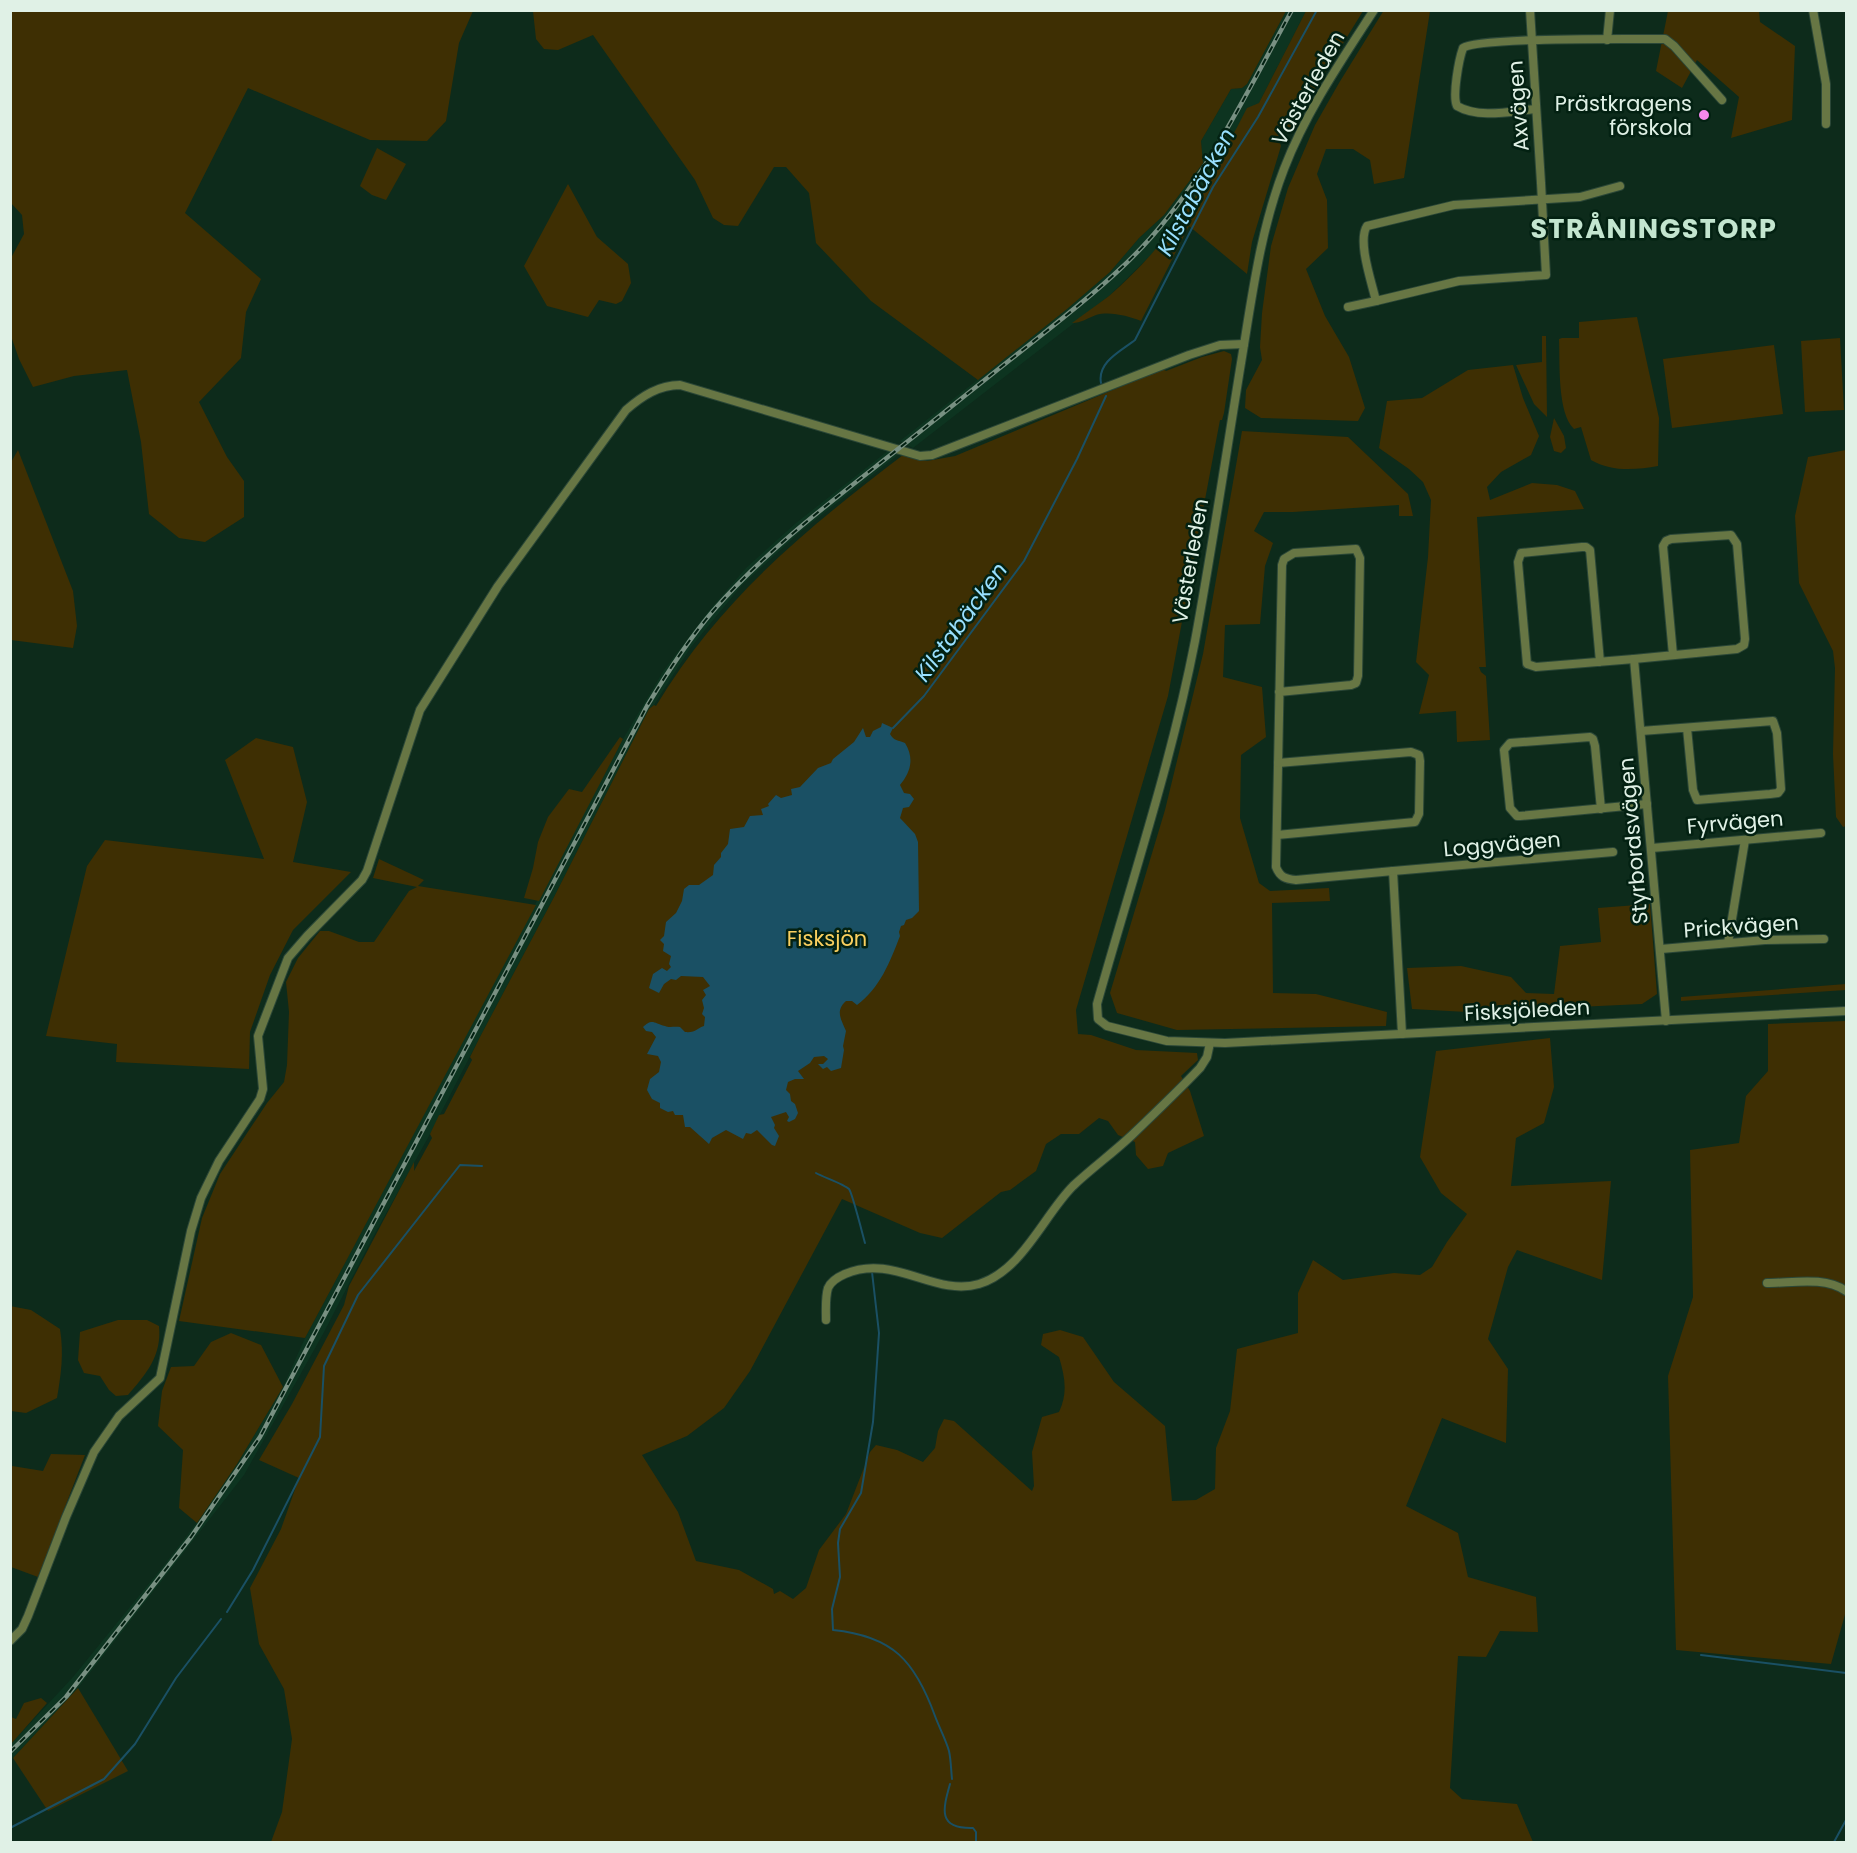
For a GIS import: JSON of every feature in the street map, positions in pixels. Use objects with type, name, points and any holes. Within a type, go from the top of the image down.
[{"type":"street","name":"Västerleden","points":[[1210,1043],[1182,1043],[1144,1036],[1107,1026],[1098,1019],[1096,1013],[1177,721],[1201,606],[1262,243],[1283,170],[1317,100],[1374,10]]},
{"type":"street","name":"Axvägen","points":[[1376,301],[1459,281],[1546,275],[1530,10]]},
{"type":"street","points":[[1607,40],[1610,10]]},
{"type":"street","points":[[1813,10],[1826,84],[1827,124]]},
{"type":"street","points":[[1536,109],[1476,112],[1461,109],[1455,102],[1463,48],[1474,44],[1532,40],[1667,40],[1722,100]]},
{"type":"street","points":[[1348,307],[1376,301],[1365,257],[1364,230],[1367,226],[1454,205],[1580,196],[1620,186]]},
{"type":"street","points":[[10,1641],[22,1629],[28,1616],[66,1516],[94,1452],[119,1416],[160,1378],[196,1212],[219,1161],[260,1099],[263,1089],[258,1036],[288,958],[368,871],[420,710],[498,586],[626,410],[656,390],[670,385],[680,385],[920,456],[933,455],[1189,355],[1220,345],[1244,344]]},
{"type":"street","points":[[1600,662],[1590,550],[1582,547],[1521,553],[1518,562],[1527,664],[1536,667],[1600,662],[1737,649],[1744,645],[1737,544],[1731,536],[1671,540],[1666,541],[1663,546],[1673,655]]},
{"type":"street","name":"Loggvägen","points":[[1279,692],[1356,683],[1360,558],[1356,549],[1294,553],[1284,559],[1282,565],[1279,692],[1276,867],[1279,874],[1289,880],[1613,852]]},
{"type":"street","name":"Styrbordsvägen","points":[[1634,659],[1666,1021]]},
{"type":"street","points":[[1641,731],[1773,722],[1778,733],[1781,789],[1778,793],[1697,800],[1693,790],[1688,728]]},
{"type":"street","points":[[1601,809],[1595,746],[1590,737],[1510,743],[1506,746],[1504,750],[1510,808],[1513,814],[1520,816],[1601,809],[1647,804]]},
{"type":"street","points":[[1277,835],[1415,822],[1419,814],[1420,761],[1419,755],[1411,752],[1278,763]]},
{"type":"street","name":"Fyrvägen","points":[[1652,848],[1821,833]]},
{"type":"street","points":[[1728,943],[1746,840]]},
{"type":"street","points":[[1393,871],[1402,1034]]},
{"type":"street","name":"Prickvägen","points":[[1661,949],[1728,943],[1824,939]]},
{"type":"street","name":"Fisksjöleden","points":[[1210,1043],[1846,1011]]},
{"type":"street","points":[[826,1320],[827,1296],[831,1283],[844,1274],[856,1270],[881,1268],[952,1285],[979,1284],[996,1275],[1026,1248],[1072,1187],[1130,1136],[1200,1068],[1207,1057],[1210,1043]]},
{"type":"street","points":[[1767,1283],[1826,1282],[1846,1292]]},
{"type":"shaded area","points":[[1286,11],[1306,11],[1259,103],[1196,199],[1152,254],[1109,296],[913,448],[900,441],[1067,309],[1110,272],[1139,238],[1164,215],[1203,163],[1201,141],[1231,89],[1241,88],[1247,84]]},
{"type":"shaded area","points":[[889,450],[899,454],[800,532],[742,585],[691,647],[654,705],[649,709],[430,1134],[323,1334],[244,1475],[78,1688],[11,1760],[11,1744],[73,1677],[165,1564],[237,1464],[283,1387],[305,1338],[623,739],[664,670],[707,613],[746,568],[796,523]]},
{"type":"green space","points":[[11,10],[473,11],[459,43],[446,121],[427,141],[370,140],[248,88],[185,213],[261,279],[246,312],[241,358],[199,402],[227,457],[244,481],[244,517],[205,542],[179,538],[149,514],[141,442],[127,370],[74,376],[33,387],[19,359],[11,336],[11,258],[24,234],[22,215],[11,203]]},
{"type":"green space","points":[[533,10],[1286,11],[1247,84],[1242,88],[1231,89],[1201,141],[1203,163],[1164,215],[1139,238],[1110,272],[978,380],[871,301],[816,243],[809,193],[786,167],[774,167],[738,226],[724,225],[713,218],[695,180],[593,35],[558,50],[544,49],[536,39]]},
{"type":"green space","points":[[1384,10],[1430,11],[1404,178],[1374,184],[1370,160],[1353,149],[1326,149],[1317,174],[1327,200],[1328,248],[1306,269],[1325,316],[1349,357],[1365,408],[1358,421],[1261,418],[1245,408],[1246,390],[1262,360],[1260,347],[1262,313],[1271,246],[1288,188],[1315,125]]},
{"type":"green space","points":[[1306,11],[1363,11],[1291,128],[1278,137],[1281,146],[1252,242],[1247,274],[1189,226],[1141,321],[1107,314],[1072,323],[1109,296],[1131,276],[1170,232],[1204,185],[1247,108],[1259,103]]},
{"type":"green space","points":[[1668,11],[1759,11],[1760,22],[1795,46],[1792,120],[1731,138],[1739,97],[1697,60],[1682,88],[1656,71]]},
{"type":"green space","points":[[377,148],[406,164],[386,200],[372,195],[360,186]]},
{"type":"green space","points":[[568,184],[597,237],[628,264],[631,283],[622,301],[616,304],[599,300],[588,317],[547,306],[524,266]]},
{"type":"green space","points":[[1637,317],[1659,418],[1658,466],[1632,469],[1607,467],[1591,460],[1581,427],[1574,429],[1565,411],[1560,387],[1559,339],[1579,338],[1579,322]]},
{"type":"green space","points":[[1542,336],[1546,336],[1547,417],[1534,404],[1516,365],[1542,362]]},
{"type":"green space","points":[[1840,338],[1844,410],[1805,412],[1801,341]]},
{"type":"green space","points":[[1774,345],[1783,414],[1672,428],[1663,359]]},
{"type":"green space","points":[[1224,351],[1231,354],[1232,359],[1224,413],[1220,420],[1168,696],[1076,1010],[1078,1034],[1091,1035],[1136,1050],[1197,1053],[1198,1060],[1181,1076],[1190,1091],[1204,1136],[1168,1153],[1163,1166],[1148,1169],[1136,1155],[1135,1142],[1118,1135],[1108,1121],[1099,1118],[1079,1134],[1061,1134],[1046,1144],[1036,1171],[1010,1190],[1001,1192],[942,1238],[920,1233],[842,1199],[750,1371],[724,1408],[687,1436],[642,1455],[678,1512],[696,1561],[739,1570],[773,1589],[774,1594],[780,1591],[793,1599],[806,1588],[819,1550],[846,1514],[870,1452],[876,1445],[897,1450],[923,1462],[935,1448],[938,1431],[944,1419],[954,1421],[1032,1491],[1034,1486],[1032,1452],[1042,1417],[1059,1412],[1065,1392],[1059,1357],[1041,1345],[1043,1334],[1060,1330],[1083,1337],[1114,1382],[1165,1426],[1172,1501],[1196,1500],[1215,1489],[1216,1448],[1230,1411],[1237,1349],[1298,1333],[1298,1293],[1313,1260],[1343,1280],[1394,1273],[1420,1275],[1432,1267],[1467,1214],[1441,1193],[1420,1157],[1436,1051],[1550,1038],[1554,1087],[1544,1123],[1516,1138],[1511,1186],[1611,1181],[1602,1280],[1517,1250],[1508,1267],[1488,1339],[1508,1369],[1506,1443],[1442,1418],[1406,1506],[1458,1533],[1468,1577],[1536,1597],[1538,1632],[1500,1631],[1486,1657],[1458,1656],[1450,1788],[1462,1799],[1517,1804],[1533,1842],[271,1842],[282,1812],[292,1739],[284,1689],[259,1644],[250,1588],[281,1529],[299,1478],[259,1460],[292,1404],[344,1305],[349,1286],[414,1162],[414,1171],[432,1138],[430,1134],[439,1115],[444,1114],[472,1060],[470,1057],[481,1035],[649,709],[656,706],[681,667],[708,632],[767,568],[832,511],[903,455],[927,461],[955,456],[1163,369],[1166,371]]},
{"type":"green space","points":[[1513,365],[1523,398],[1539,436],[1531,455],[1501,472],[1487,487],[1490,500],[1532,483],[1557,485],[1575,491],[1584,509],[1477,517],[1486,667],[1479,667],[1486,676],[1490,740],[1457,742],[1456,711],[1419,714],[1429,675],[1416,662],[1428,557],[1431,500],[1423,482],[1379,448],[1387,401],[1422,398],[1468,370]]},
{"type":"green space","points":[[1554,418],[1564,436],[1566,448],[1561,453],[1554,451],[1550,437]]},
{"type":"green space","points":[[1242,431],[1348,437],[1408,494],[1413,516],[1399,516],[1399,505],[1264,512],[1254,531],[1273,543],[1265,566],[1260,624],[1225,625],[1223,677],[1262,687],[1266,737],[1241,755],[1240,818],[1259,883],[1270,891],[1329,888],[1330,901],[1272,903],[1273,993],[1316,994],[1387,1012],[1386,1026],[1177,1030],[1117,1013],[1110,993],[1165,810],[1203,654]]},
{"type":"green space","points":[[18,450],[73,591],[77,626],[73,648],[11,640],[10,464]]},
{"type":"green space","points":[[1846,450],[1846,826],[1843,827],[1836,817],[1833,754],[1835,668],[1833,651],[1799,583],[1795,516],[1808,457]]},
{"type":"green space","points":[[620,737],[623,739],[539,901],[524,898],[538,842],[548,817],[569,789],[582,792]]},
{"type":"green space","points":[[256,738],[293,747],[307,802],[293,862],[351,872],[293,930],[270,975],[250,1032],[249,1069],[116,1062],[117,1044],[46,1036],[87,866],[105,840],[264,859],[225,760]]},
{"type":"green space","points":[[379,859],[424,880],[418,886],[536,905],[305,1338],[179,1321],[202,1218],[220,1174],[267,1103],[284,1082],[289,1012],[286,982],[298,958],[320,931],[329,931],[359,942],[374,942],[409,891],[417,887],[373,878]]},
{"type":"green space","points":[[1650,904],[1657,994],[1642,1004],[1467,1012],[1412,1009],[1407,968],[1461,966],[1511,977],[1526,993],[1554,994],[1560,946],[1601,942],[1598,908]]},
{"type":"green space","points":[[1846,984],[1846,990],[1681,1001],[1681,997]]},
{"type":"green space","points":[[1846,1021],[1846,1611],[1831,1664],[1676,1650],[1668,1376],[1693,1297],[1690,1150],[1739,1143],[1746,1096],[1768,1071],[1768,1024]]},
{"type":"green space","points":[[10,1306],[31,1310],[60,1329],[62,1364],[57,1398],[26,1413],[11,1411]]},
{"type":"green space","points":[[118,1320],[147,1320],[159,1326],[159,1337],[155,1355],[147,1372],[128,1395],[116,1396],[100,1376],[84,1373],[78,1360],[80,1332]]},
{"type":"green space","points":[[231,1333],[261,1345],[283,1387],[237,1464],[197,1523],[179,1508],[183,1450],[158,1426],[162,1391],[171,1367],[194,1366],[211,1342]]},
{"type":"green space","points":[[10,1446],[12,1446],[12,1466],[43,1471],[51,1454],[85,1455],[38,1577],[11,1567]]},
{"type":"green space","points":[[78,1688],[128,1771],[48,1811],[13,1758]]},
{"type":"green space","points":[[41,1698],[47,1703],[11,1744],[11,1717],[16,1719],[24,1703]]},
{"type":"water","name":"Fisksjön","points":[[882,723],[893,728],[890,734],[905,743],[910,755],[909,771],[900,785],[904,793],[910,794],[914,799],[909,807],[903,808],[900,818],[915,834],[918,842],[919,911],[901,926],[900,936],[892,955],[872,991],[857,1005],[852,1001],[846,1001],[841,1008],[840,1015],[846,1031],[841,1068],[831,1071],[827,1067],[823,1069],[818,1064],[823,1064],[828,1059],[824,1056],[814,1057],[810,1063],[798,1071],[804,1079],[788,1082],[786,1090],[798,1113],[795,1119],[789,1122],[786,1112],[771,1117],[779,1136],[775,1146],[757,1130],[751,1134],[746,1133],[743,1139],[726,1130],[712,1138],[709,1144],[690,1127],[685,1127],[683,1115],[675,1115],[673,1111],[668,1112],[660,1108],[660,1103],[652,1099],[647,1090],[650,1079],[659,1072],[661,1062],[658,1056],[647,1054],[656,1037],[643,1027],[653,1022],[667,1027],[680,1027],[685,1032],[689,1032],[704,1026],[702,1000],[706,995],[703,990],[710,986],[703,977],[681,976],[664,984],[659,993],[649,988],[653,974],[662,968],[667,971],[671,967],[669,964],[671,956],[663,951],[664,944],[660,940],[664,936],[666,922],[676,913],[682,901],[684,889],[689,885],[699,885],[713,875],[714,865],[728,844],[730,829],[744,827],[750,816],[763,815],[761,809],[769,806],[768,804],[776,795],[781,798],[792,795],[791,789],[800,787],[818,768],[831,763],[854,742],[863,728],[866,737],[870,737],[873,731],[881,727]]},
{"type":"waterway","name":"Kilstabäcken","points":[[1101,383],[1106,363],[1135,340],[1213,187],[1258,117],[1317,10]]},
{"type":"waterway","name":"Kilstabäcken","points":[[893,728],[924,696],[1024,561],[1077,459],[1106,396]]},
{"type":"waterway","points":[[227,1612],[253,1570],[320,1437],[324,1366],[358,1295],[460,1165],[482,1166]]},
{"type":"waterway","points":[[816,1173],[849,1189],[865,1243]]},
{"type":"waterway","points":[[872,1272],[879,1333],[873,1422],[861,1493],[840,1529],[838,1543],[840,1577],[832,1609],[833,1630],[854,1633],[886,1645],[910,1666],[919,1680],[946,1742],[950,1754],[952,1779]]},
{"type":"waterway","points":[[10,1828],[104,1779],[135,1744],[176,1678],[221,1619]]},
{"type":"waterway","points":[[1701,1655],[1846,1673]]},
{"type":"waterway","points":[[950,1784],[945,1816],[953,1825],[973,1828],[976,1832],[976,1842]]},
{"type":"waterway","points":[[1834,1842],[1846,1820]]},
{"type":"railway","points":[[10,1752],[66,1697],[191,1537],[260,1437],[647,706],[695,633],[732,590],[792,534],[1081,303],[1147,242],[1195,181],[1216,148],[1292,10]]},
{"type":"place","name":"Prästkragens förskola","points":[[1704,115]]},
{"type":"district","name":"STRÅNINGSTORP","points":[[1654,228]]}]
